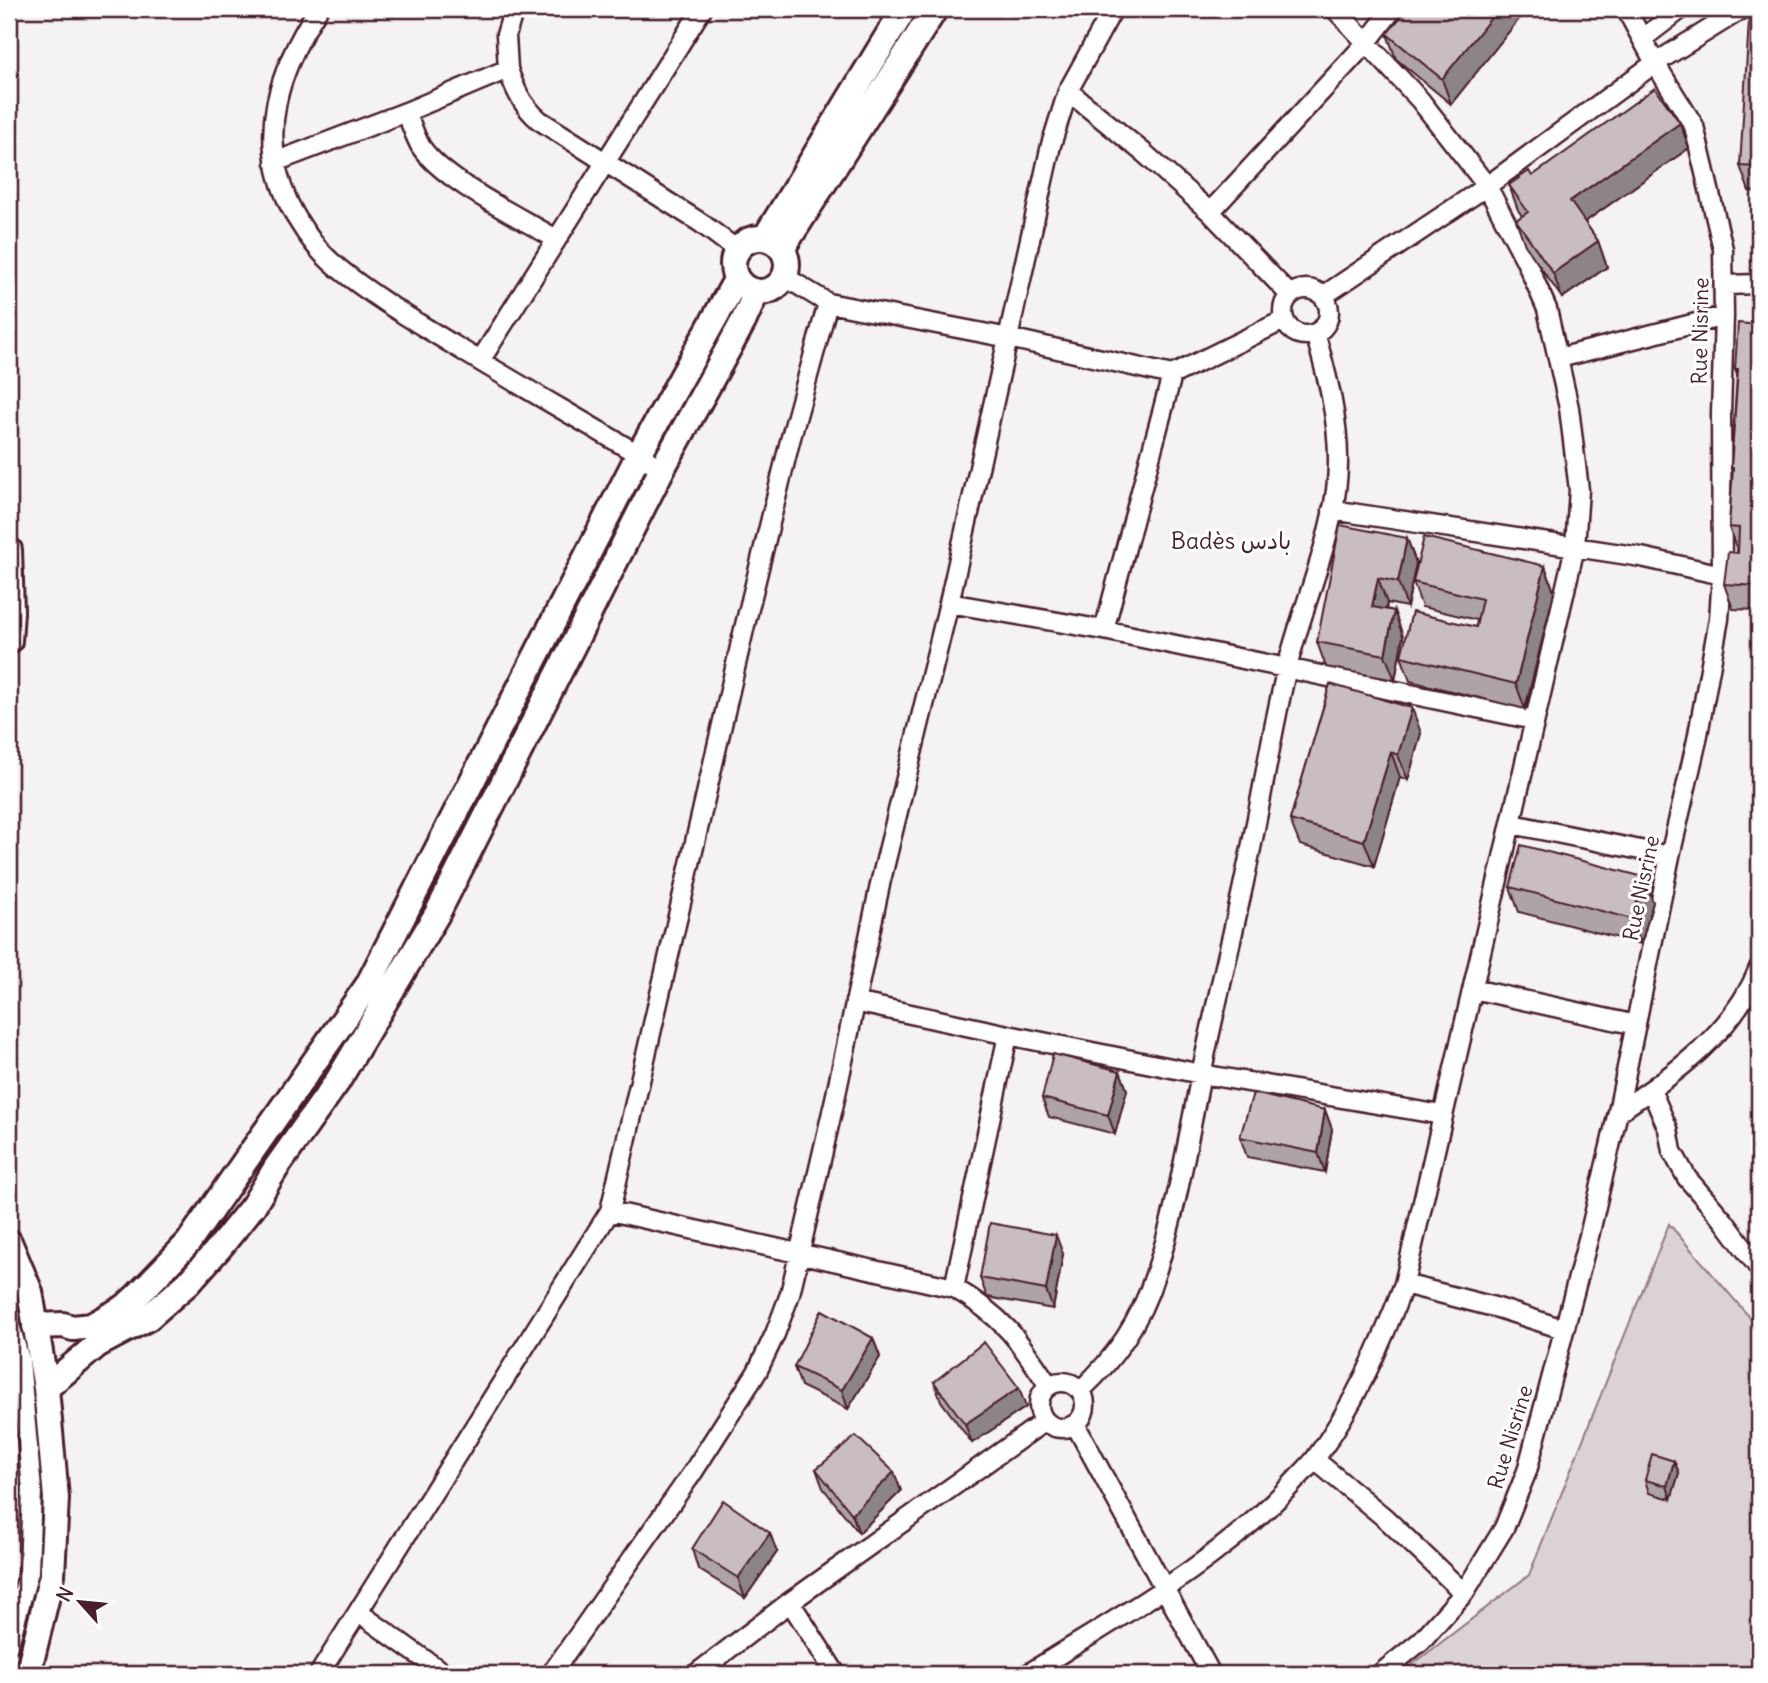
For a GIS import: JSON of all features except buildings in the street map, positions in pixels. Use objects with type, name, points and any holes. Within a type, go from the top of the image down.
[{"type":"street","points":[[318,9],[297,41],[276,102],[271,130],[281,187],[310,240],[335,266],[413,320],[662,469]]},
{"type":"street","points":[[514,9],[506,35],[508,69],[517,94],[526,108],[539,120],[606,160],[737,250]]},
{"type":"street","points":[[480,361],[702,9]]},
{"type":"street","points":[[773,244],[904,9]]},
{"type":"street","points":[[773,244],[934,9]]},
{"type":"street","points":[[551,1674],[693,1472],[757,1372],[775,1334],[800,1255],[881,880],[949,603],[1051,145],[1068,91],[1112,9]]},
{"type":"street","points":[[1028,1674],[1163,1588],[1249,1526],[1315,1460],[1382,1342],[1404,1284],[1575,547],[1579,490],[1569,408],[1547,309],[1525,258],[1487,186],[1420,100],[1335,9]]},
{"type":"street","points":[[1210,212],[1367,42],[1393,9]]},
{"type":"street","name":"Rue Nisrine","points":[[1380,1674],[1421,1640],[1464,1593],[1504,1528],[1527,1471],[1590,1232],[1618,1112],[1719,619],[1722,575],[1723,249],[1694,125],[1655,63],[1626,9]]},
{"type":"street","points":[[1642,39],[1681,9]]},
{"type":"street","points":[[1323,296],[1487,186],[1655,63],[1742,9]]},
{"type":"street","points":[[275,162],[406,112],[508,69]]},
{"type":"street","points":[[1068,91],[1144,153],[1210,212],[1290,295]]},
{"type":"street","points":[[406,112],[421,146],[439,166],[556,239]]},
{"type":"street","points":[[750,240],[773,244],[787,263],[785,277],[778,286],[768,292],[746,286],[733,270],[737,250],[750,240]]},
{"type":"street","points":[[785,277],[828,303],[1009,338],[1172,375],[1284,320]]},
{"type":"street","points":[[1724,285],[1759,284]]},
{"type":"street","points":[[35,1326],[91,1326],[125,1307],[138,1295],[188,1243],[368,985],[639,454],[746,286]]},
{"type":"street","points":[[46,1388],[97,1345],[148,1318],[188,1283],[253,1206],[276,1168],[337,1083],[437,914],[662,469],[743,322],[746,286]]},
{"type":"street","points":[[1298,290],[1316,290],[1323,296],[1328,303],[1329,312],[1322,328],[1314,333],[1297,333],[1284,320],[1283,311],[1290,295],[1298,290]]},
{"type":"street","points":[[319,1674],[451,1468],[610,1211],[745,625],[790,441],[828,303]]},
{"type":"street","points":[[1559,358],[1724,316]]},
{"type":"street","points":[[1081,1390],[1120,1348],[1138,1320],[1155,1276],[1179,1191],[1201,1074],[1250,854],[1287,668],[1332,510],[1338,465],[1336,430],[1326,369],[1314,333]]},
{"type":"street","points":[[1104,630],[1172,375]]},
{"type":"street","points":[[1332,510],[1641,557],[1722,575]]},
{"type":"street","points":[[9,550],[9,642]]},
{"type":"street","points":[[949,603],[1104,630],[1534,720]]},
{"type":"street","points":[[1512,824],[1670,856]]},
{"type":"street","points":[[1618,1112],[1670,1078],[1730,1017],[1748,991],[1759,968]]},
{"type":"street","points":[[1473,989],[1636,1025]]},
{"type":"street","points":[[855,1002],[1201,1074],[1442,1115]]},
{"type":"street","points":[[954,1288],[1008,1035]]},
{"type":"street","points":[[1651,1090],[1668,1129],[1672,1151],[1687,1178],[1759,1268]]},
{"type":"street","points":[[610,1211],[954,1288],[981,1303],[1018,1338],[1049,1386]]},
{"type":"street","points":[[9,1242],[30,1292],[46,1388],[56,1498],[52,1575],[28,1674]]},
{"type":"street","points":[[1404,1284],[1498,1308],[1563,1329]]},
{"type":"street","points":[[9,1322],[20,1360],[32,1490],[29,1571],[9,1644]]},
{"type":"street","points":[[1065,1382],[1081,1390],[1086,1404],[1085,1412],[1075,1424],[1060,1428],[1045,1421],[1039,1407],[1040,1399],[1049,1386],[1065,1382]]},
{"type":"street","points":[[696,1674],[790,1602],[1045,1421]]},
{"type":"street","points":[[1075,1424],[1211,1674]]},
{"type":"street","points":[[1315,1460],[1385,1518],[1464,1593]]},
{"type":"street","points":[[790,1602],[836,1674]]},
{"type":"street","points":[[358,1612],[444,1674]]},
{"type":"shaded area","points":[[1669,1224],[1759,1328],[1759,1674],[1400,1674],[1529,1575]]},
{"type":"district","name":"Badès بادس","points":[[1231,540]]}]
